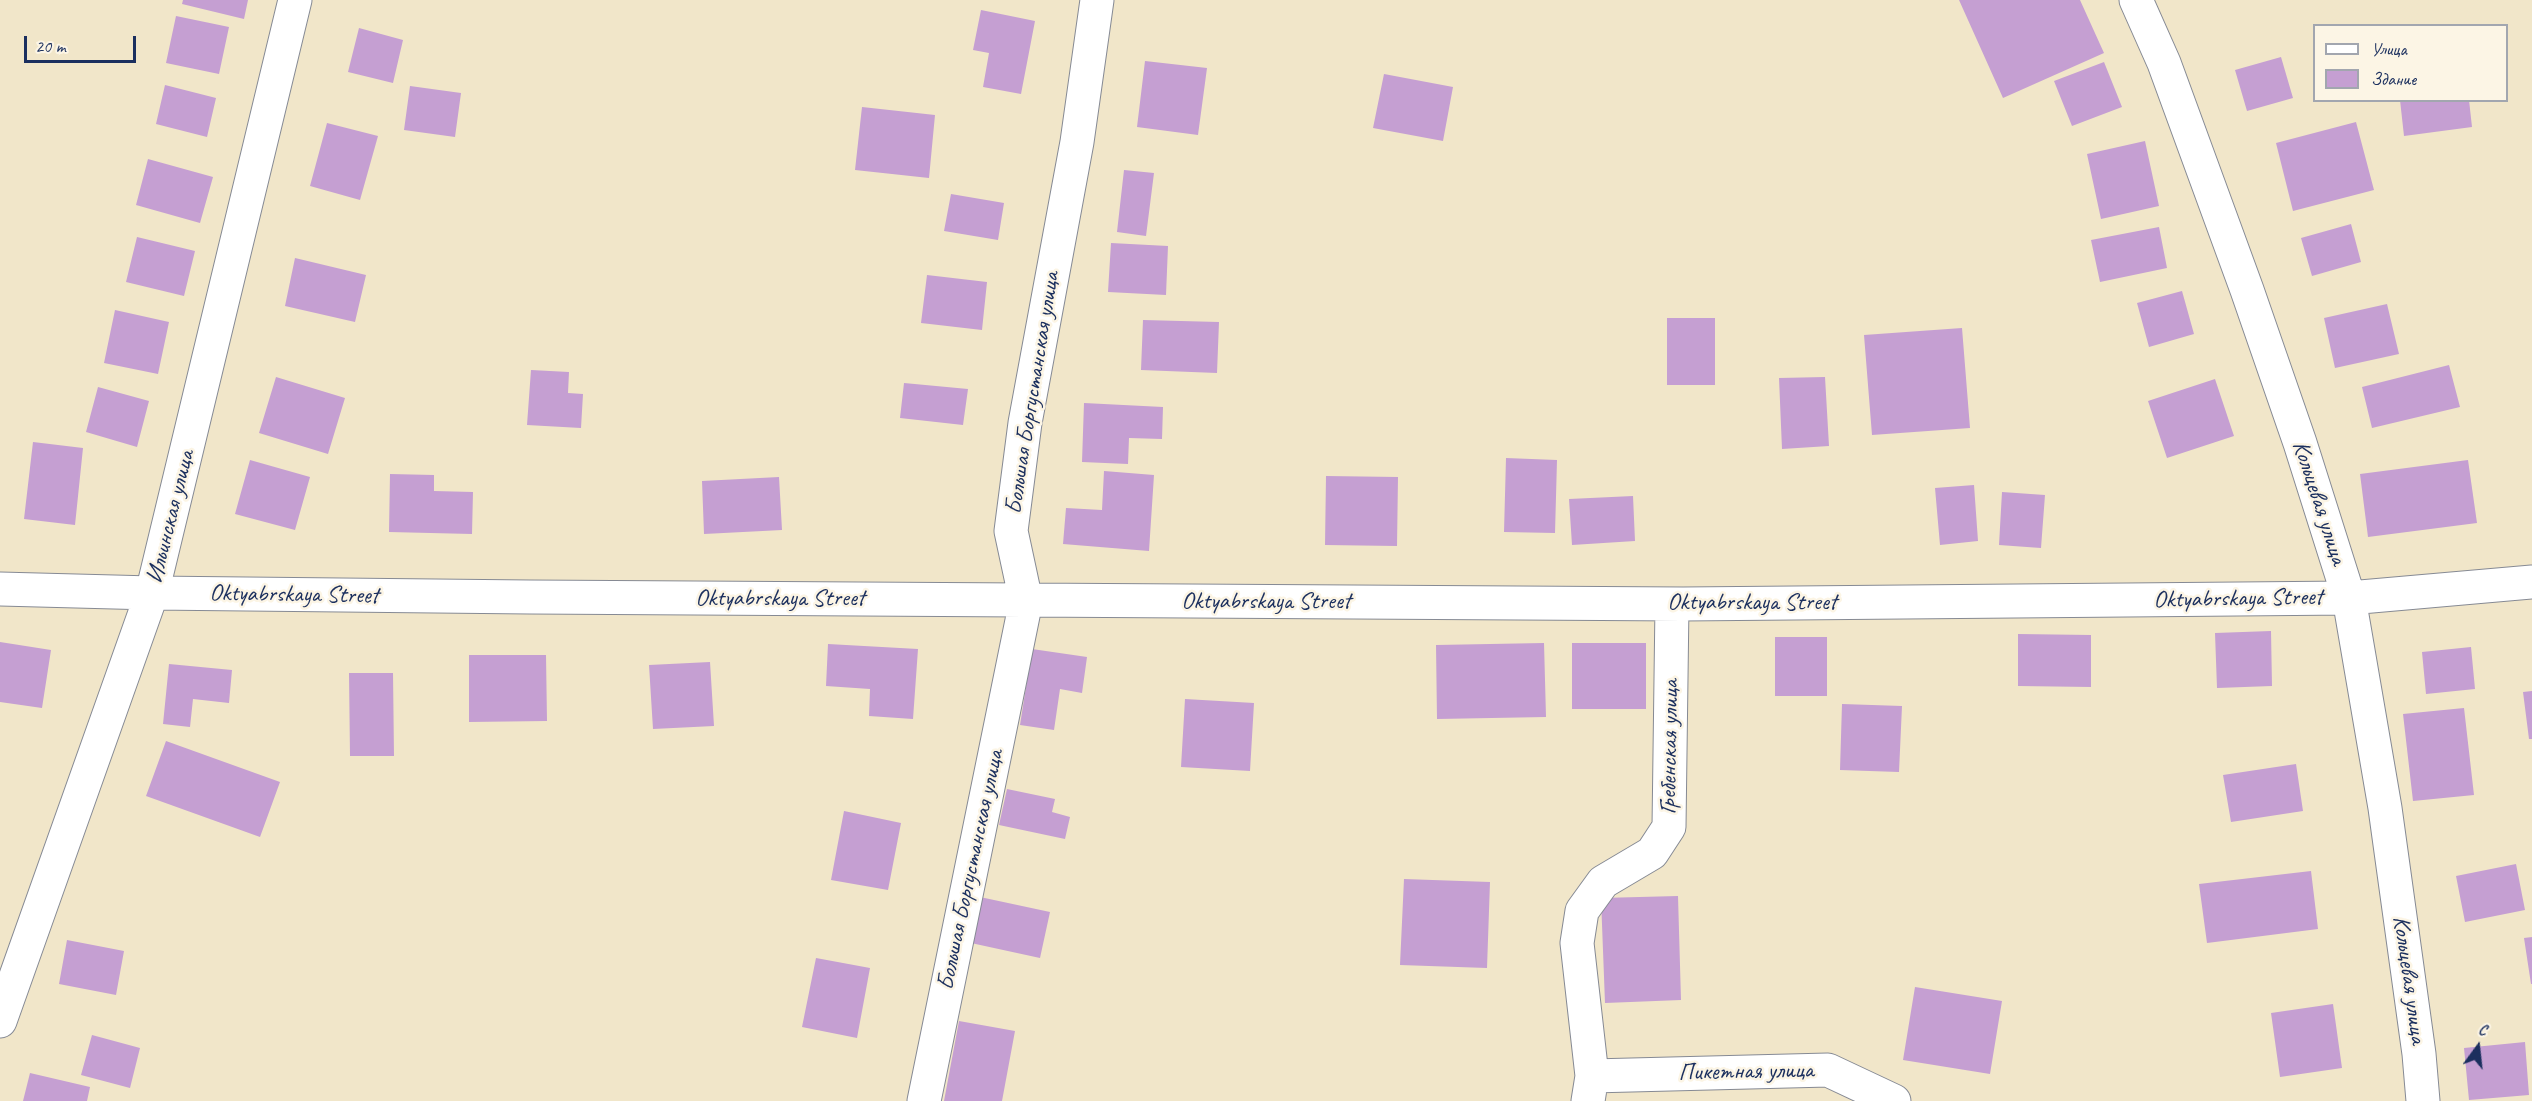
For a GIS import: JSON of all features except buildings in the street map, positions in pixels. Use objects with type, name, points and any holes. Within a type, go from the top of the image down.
[{"type":"street","name":"Ильинская улица","points":[[0,1021],[152,593],[295,0]]},
{"type":"street","name":"Большая Боргустанская улица","points":[[924,1101],[1026,601],[1011,531],[1024,423],[1077,142],[1097,0]]},
{"type":"street","name":"Кольцевая улица","points":[[2136,0],[2164,63],[2247,290],[2300,443],[2349,598],[2385,808],[2419,1053],[2423,1101]]},
{"type":"street","name":"Oktyabrskaya Street","points":[[0,589],[152,593],[1026,601],[1672,604],[2349,598],[2532,582]]},
{"type":"street","name":"Гребенская улица","points":[[1590,1088],[1577,943],[1582,911],[1603,882],[1652,853],[1669,827],[1672,604]]},
{"type":"street","name":"Пикетная улица","points":[[1590,1088],[1828,1070],[1894,1101]]}]
